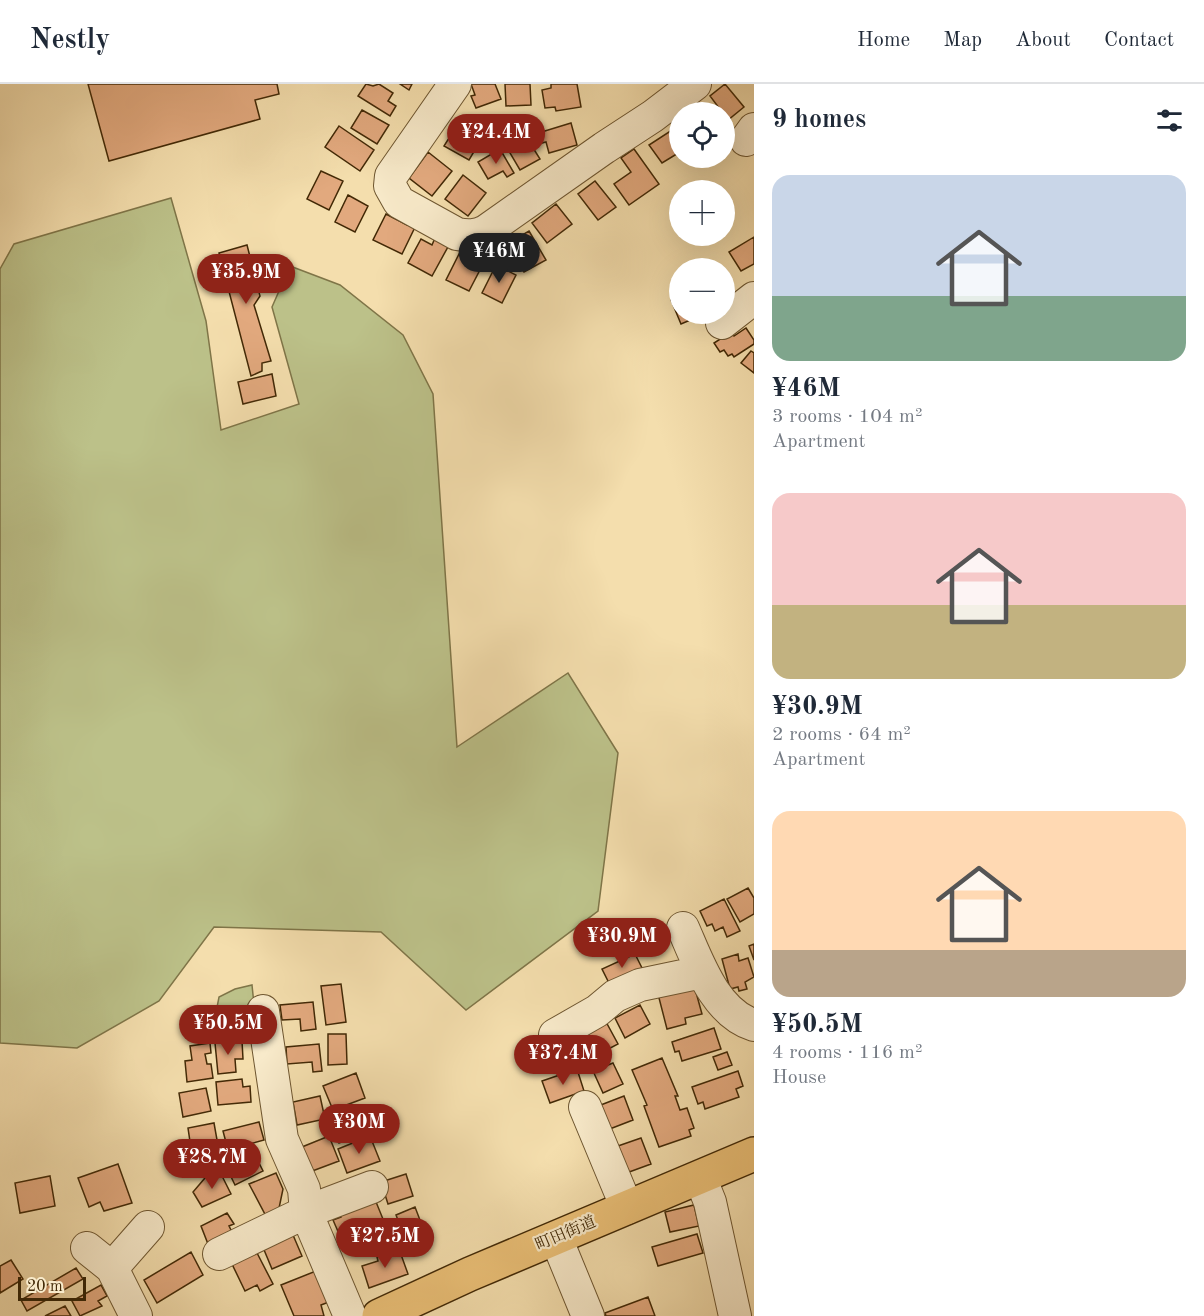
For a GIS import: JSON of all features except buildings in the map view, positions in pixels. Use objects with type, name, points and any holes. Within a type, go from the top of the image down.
[{"type":"main road","name":"町田街道","points":[[384,1315],[556,1238],[754,1154]]},
{"type":"street","points":[[455,84],[392,176],[390,186],[399,202],[457,234],[467,236],[477,236],[486,231],[604,148],[653,117],[695,84]]},
{"type":"street","points":[[735,314],[752,303]]},
{"type":"street","points":[[683,928],[702,972],[725,1006],[748,1015]]},
{"type":"street","points":[[555,1035],[597,1011],[615,996],[640,985],[702,972]]},
{"type":"street","points":[[263,1011],[282,1139],[304,1189],[306,1212],[350,1316]]},
{"type":"street","points":[[585,1107],[627,1208]]},
{"type":"street","points":[[700,1177],[710,1202],[735,1316]]},
{"type":"street","points":[[219,1254],[306,1212],[372,1187]]},
{"type":"street","points":[[112,1268],[148,1227]]},
{"type":"street","points":[[556,1238],[588,1316]]},
{"type":"street","points":[[87,1248],[112,1268],[134,1315]]},
{"type":"green space","points":[[171,198],[206,321],[221,430],[299,404],[272,307],[290,266],[340,285],[403,335],[433,394],[457,747],[568,673],[618,753],[598,911],[466,1010],[381,932],[214,927],[159,1001],[77,1048],[0,1043],[0,269],[14,244]]},
{"type":"green space","points":[[252,985],[255,1014],[248,1023],[213,1028],[219,997],[235,989]]}]
